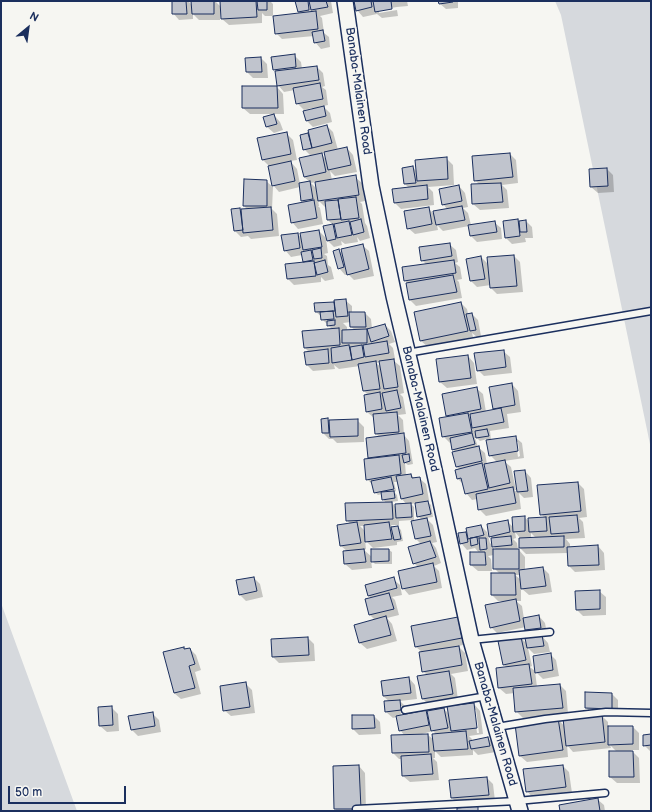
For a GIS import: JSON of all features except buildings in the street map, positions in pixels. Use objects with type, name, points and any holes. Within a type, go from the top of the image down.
[{"type":"street","name":"Banaba-Malainen Road","points":[[345,1],[371,186],[394,296],[472,640],[519,806]]},
{"type":"lane","points":[[407,354],[651,312]]},
{"type":"lane","points":[[472,640],[550,632]]},
{"type":"lane","points":[[405,710],[488,695]]},
{"type":"lane","points":[[497,727],[545,718],[606,712],[651,713]]},
{"type":"lane","points":[[356,809],[519,806],[605,793]]},
{"type":"shaded area","points":[[555,1],[651,1],[651,449],[561,15]]},
{"type":"shaded area","points":[[1,603],[77,811],[1,811]]}]
